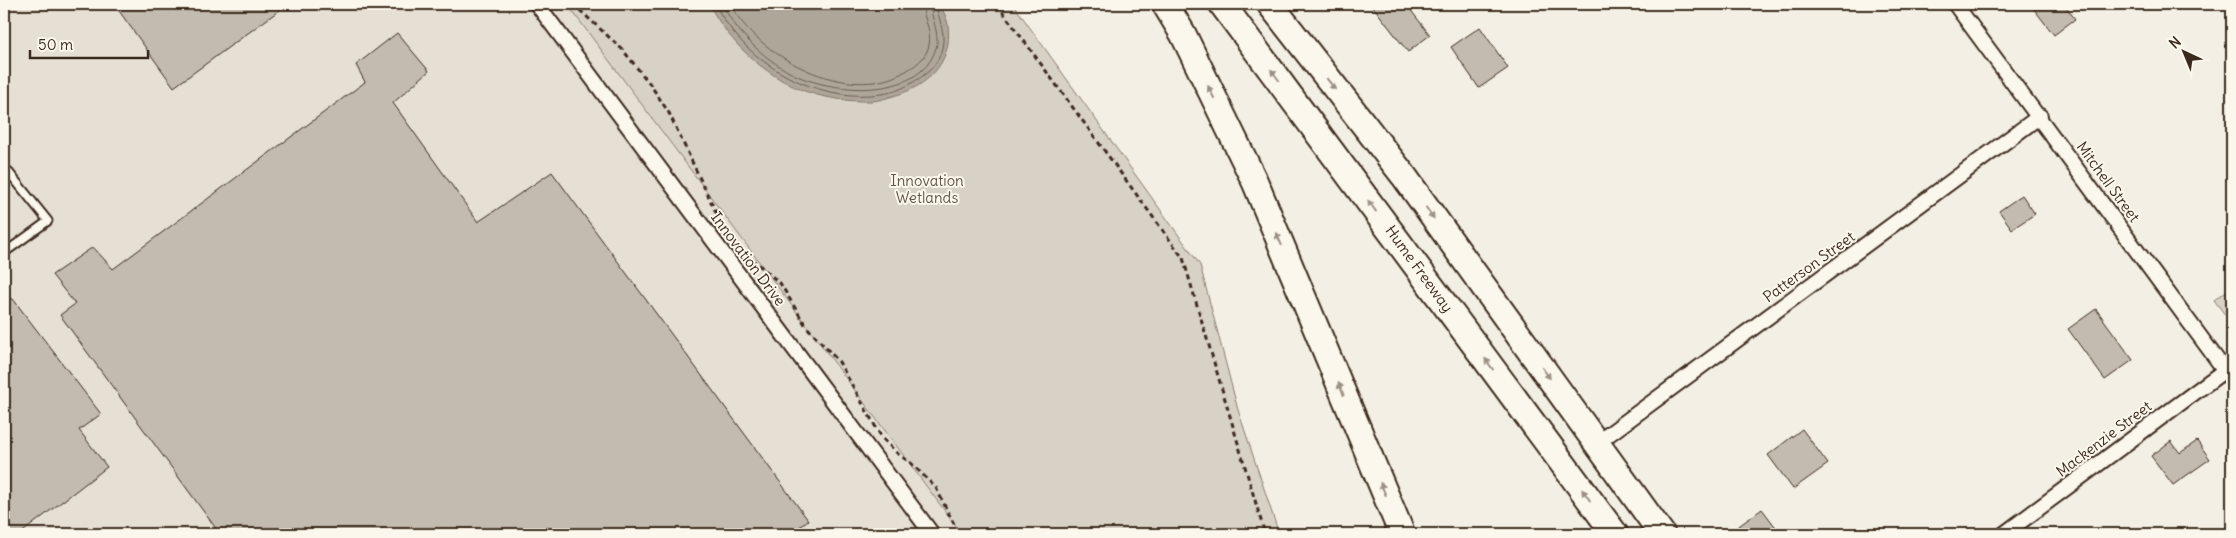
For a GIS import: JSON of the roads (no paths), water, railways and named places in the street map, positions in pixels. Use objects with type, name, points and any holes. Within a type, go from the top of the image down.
[{"type":"highway","points":[[1165,4],[1183,34],[1256,182],[1402,534]]},
{"type":"highway","name":"Hume Freeway","points":[[1222,4],[1615,534]]},
{"type":"highway","points":[[1270,4],[1404,176],[1662,534]]},
{"type":"street","name":"Innovation Drive","points":[[537,4],[932,534]]},
{"type":"street","name":"Mitchell Street","points":[[1955,4],[2040,116],[2228,375]]},
{"type":"street","name":"Patterson Street","points":[[1597,443],[2040,116]]},
{"type":"street","name":"Mackenzie Street","points":[[2004,534],[2228,375]]},
{"type":"lane","points":[[4,172],[7,170],[48,220],[4,253]]},
{"type":"water","points":[[709,4],[940,4],[947,22],[948,39],[946,51],[942,62],[927,80],[905,92],[876,100],[838,99],[794,87],[762,67],[741,49],[724,28]]},
{"type":"park label","name":"Innovation Wetlands","points":[[927,190]]}]
